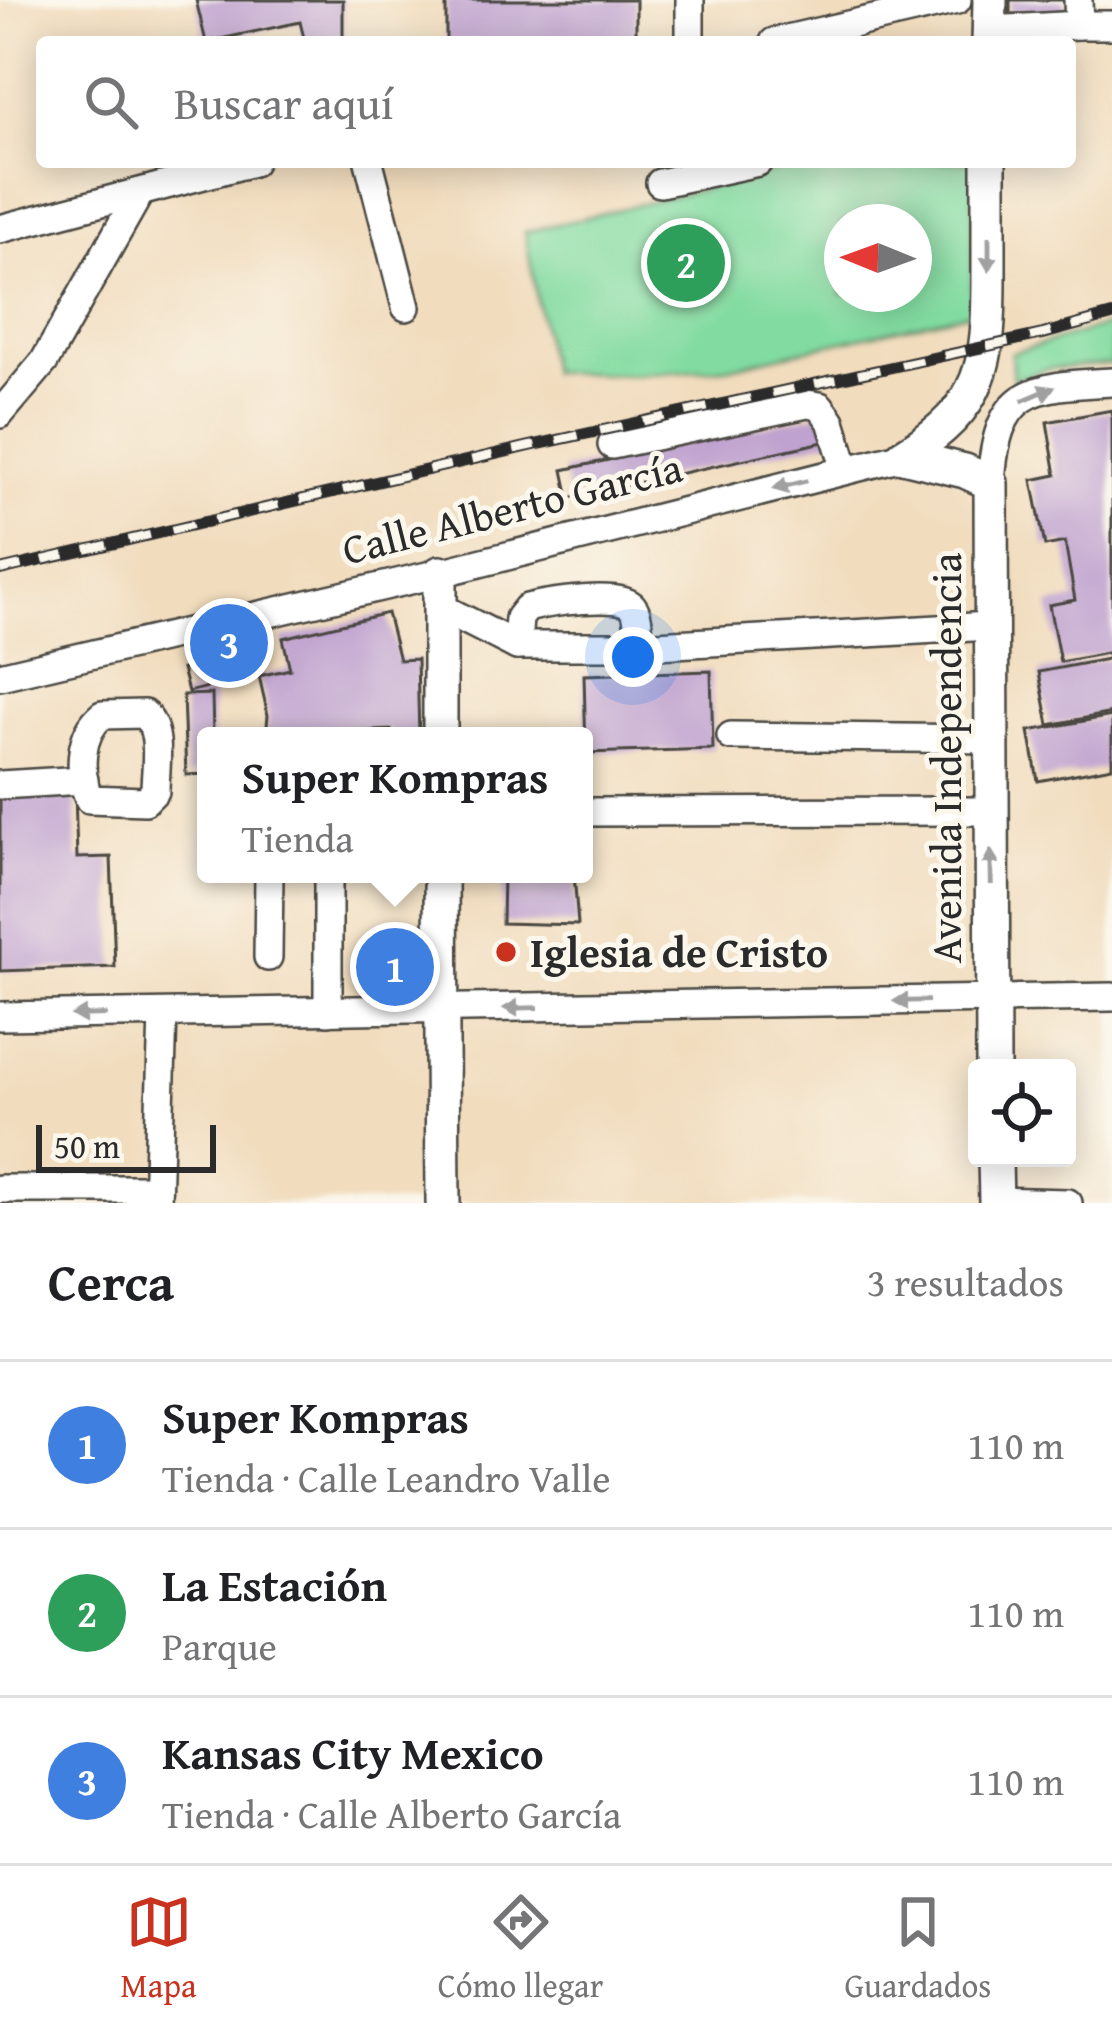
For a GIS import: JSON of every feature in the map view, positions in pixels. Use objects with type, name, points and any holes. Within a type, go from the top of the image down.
[{"type":"main road","name":"Calle Alberto García","points":[[903,456],[952,419],[972,390],[989,345],[989,168]]},
{"type":"main road","points":[[903,456],[965,471],[991,483]]},
{"type":"main road","name":"Avenida Independencia","points":[[991,483],[993,1059]]},
{"type":"main road","points":[[440,590],[440,727]]},
{"type":"main road","points":[[440,883],[442,1203]]},
{"type":"main road","points":[[995,1167],[995,1202]]},
{"type":"street","points":[[690,0],[690,36]]},
{"type":"street","points":[[827,36],[870,31],[957,0]]},
{"type":"street","points":[[990,24],[1078,13],[1112,25]]},
{"type":"street","points":[[0,229],[232,168]]},
{"type":"street","points":[[371,168],[406,307]]},
{"type":"street","points":[[661,183],[730,168]]},
{"type":"street","points":[[0,414],[44,362],[139,194]]},
{"type":"street","name":"Avenida Independencia","points":[[991,483],[993,448],[1008,412],[1027,394],[1047,387],[1112,382]]},
{"type":"street","points":[[612,445],[808,404],[820,406],[830,421],[846,470]]},
{"type":"street","name":"Calle Alberto García","points":[[0,676],[440,590],[903,456]]},
{"type":"street","points":[[440,590],[517,646],[639,646],[990,626]]},
{"type":"street","points":[[517,646],[519,618],[527,608],[616,598],[636,611],[639,646]]},
{"type":"street","points":[[731,736],[990,739]]},
{"type":"street","points":[[0,784],[84,780]]},
{"type":"street","points":[[593,812],[990,811]]},
{"type":"street","points":[[268,957],[269,883]]},
{"type":"street","points":[[328,883],[328,1011]]},
{"type":"street","points":[[0,1016],[1112,998]]},
{"type":"street","points":[[0,1189],[157,1196],[163,1014]]},
{"type":"street","points":[[995,1202],[1069,1203]]},
{"type":"green space","points":[[791,168],[974,168],[971,312],[726,368],[632,375],[550,372],[525,232]]},
{"type":"green space","points":[[1112,324],[1112,364],[1047,369],[1013,380],[1011,353]]},
{"type":"building","points":[[196,0],[343,0],[343,36],[304,36],[300,22],[234,36],[205,36]]},
{"type":"building","points":[[446,0],[636,0],[636,36],[446,36]]},
{"type":"building","points":[[1010,0],[1065,0],[1065,14],[1010,14]]},
{"type":"building","points":[[1112,410],[1112,652],[1060,662],[1049,605],[1075,600],[1065,542],[1045,546],[1032,480],[1056,475],[1047,422]]},
{"type":"building","points":[[831,411],[837,439],[569,498],[563,470]]},
{"type":"building","points":[[387,613],[399,660],[417,659],[419,727],[267,727],[259,676],[290,669],[283,638]]},
{"type":"building","points":[[243,653],[249,677],[188,692],[182,669]]},
{"type":"building","points":[[1112,658],[1112,713],[1049,725],[1039,672]]},
{"type":"building","points":[[711,671],[713,749],[593,753],[593,727],[585,727],[584,675]]},
{"type":"building","points":[[212,694],[213,727],[197,727],[197,774],[186,775],[183,695]]},
{"type":"building","points":[[1112,716],[1112,767],[1038,781],[1029,731]]},
{"type":"building","points":[[75,792],[77,858],[111,857],[115,967],[0,971],[0,795]]},
{"type":"building","points":[[503,883],[575,883],[578,925],[502,923]]},
{"type":"railway","points":[[0,570],[1112,315]]},
{"type":"place","name":"La Estación","points":[[686,263]]},
{"type":"place","name":"Kansas City Mexico","points":[[229,643]]},
{"type":"place","name":"Iglesia de Cristo","points":[[506,952]]},
{"type":"place","name":"Super Kompras","points":[[395,967]]}]
